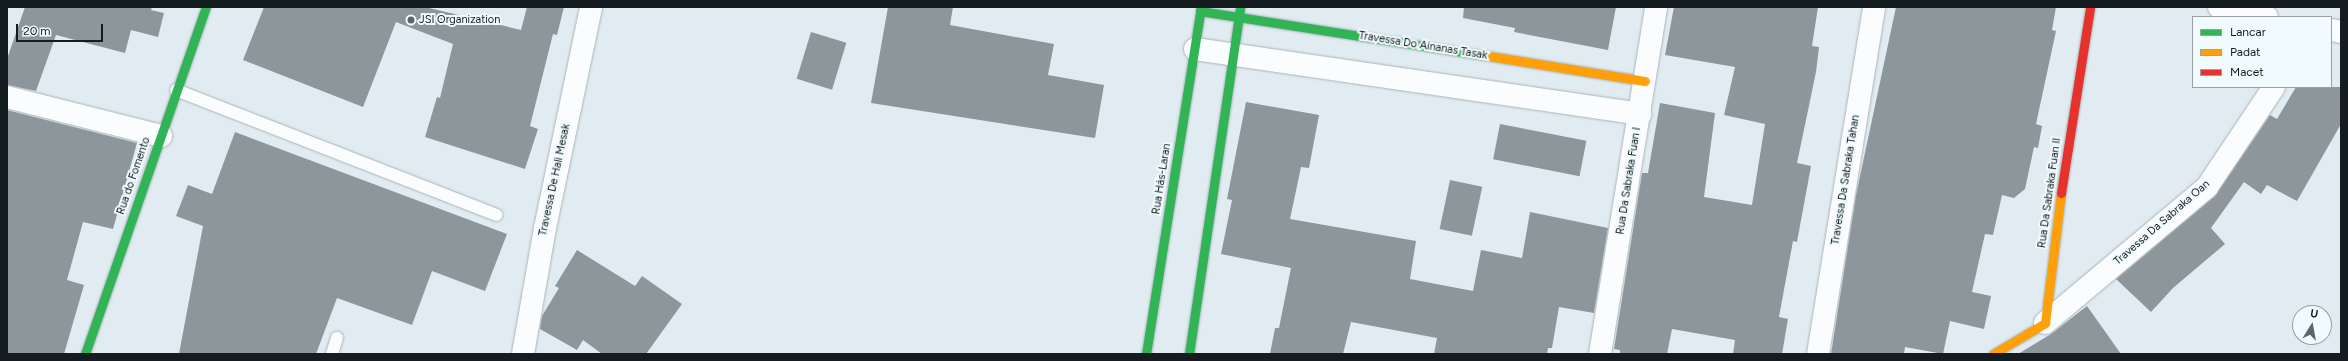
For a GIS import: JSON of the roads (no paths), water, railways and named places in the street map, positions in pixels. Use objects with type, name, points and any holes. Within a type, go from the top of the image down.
[{"type":"street","name":"Rua do Fomento","points":[[85,354],[206,7]]},
{"type":"street","name":"Travessa De Hali Mesak","points":[[523,354],[545,228],[590,7]]},
{"type":"street","points":[[1189,354],[1235,55],[1240,7]]},
{"type":"street","name":"Rua Da Sabraka Fuan I","points":[[1600,354],[1640,114],[1656,7]]},
{"type":"street","name":"Travessa Da Sabraka Tahan","points":[[1818,354],[1874,7]]},
{"type":"street","name":"Rua Da Sabraka Fuan II","points":[[2045,323],[2062,185],[2090,7]]},
{"type":"street","points":[[2220,7],[2262,16]]},
{"type":"street","name":"Travessa Do Ainanas Tasak","points":[[1201,9],[1239,17],[1645,81]]},
{"type":"street","name":"Rua Hás-Laran","points":[[1146,354],[1201,9]]},
{"type":"street","points":[[1195,49],[1640,114]]},
{"type":"street","name":"Travessa Da Sabraka Oan","points":[[2045,323],[2207,187],[2273,88]]},
{"type":"street","points":[[7,97],[127,130],[161,136]]},
{"type":"street","points":[[1993,354],[2045,323]]},
{"type":"lane","points":[[176,90],[497,215]]},
{"type":"lane","points":[[332,354],[337,338]]},
{"type":"place","name":"JSI Organization","points":[[411,20]]}]
